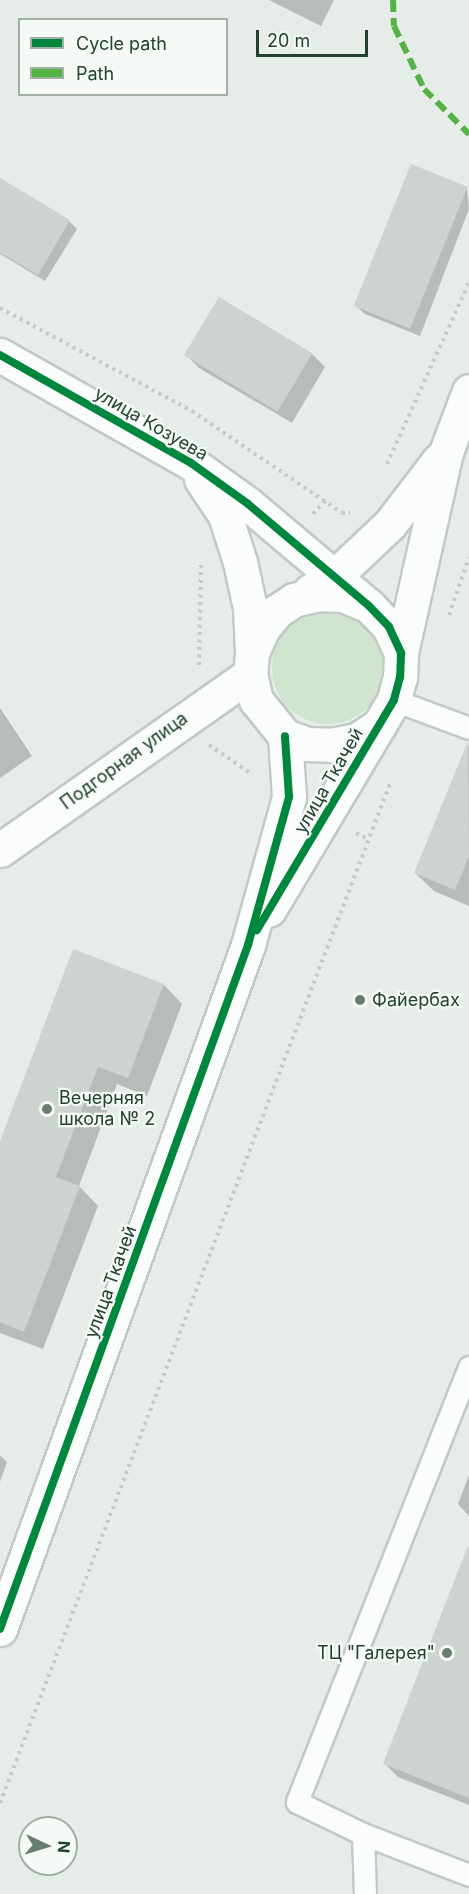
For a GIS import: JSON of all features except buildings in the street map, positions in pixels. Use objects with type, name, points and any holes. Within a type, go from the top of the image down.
[{"type":"street","name":"улица Козуева","points":[[0,355],[191,463],[248,504],[369,606]]},
{"type":"street","points":[[446,452],[390,524],[334,577],[277,612],[263,628],[251,663],[256,700],[285,736],[307,744],[331,745],[357,740],[387,712],[400,677],[401,653],[446,452],[469,391]]},
{"type":"street","name":"улица Козуева","points":[[191,463],[225,515],[240,562],[250,608],[251,663]]},
{"type":"street","points":[[294,600],[319,594],[343,595],[369,606],[389,627],[401,653]]},
{"type":"street","name":"Подгорная улица","points":[[0,850],[186,717],[251,663]]},
{"type":"street","name":"улица Ткачей","points":[[248,945],[387,712]]},
{"type":"street","name":"улица Ткачей","points":[[0,1629],[248,945],[289,797],[285,736]]},
{"type":"lane","points":[[387,712],[469,728]]},
{"type":"lane","points":[[469,1367],[297,1802],[363,1834],[469,1875]]},
{"type":"lane","points":[[363,1834],[365,1894]]},
{"type":"path","points":[[386,467],[469,282]]},
{"type":"path","points":[[0,308],[192,411],[342,513],[355,513]]},
{"type":"path","points":[[447,622],[469,557]]},
{"type":"path","points":[[197,669],[201,663],[201,558]]},
{"type":"path","points":[[186,717],[206,742],[289,797]]},
{"type":"path","points":[[0,1803],[393,775]]},
{"type":"path","points":[[326,817],[368,839]]},
{"type":"green space","points":[[328,612],[350,616],[368,628],[380,646],[384,668],[380,690],[368,708],[350,720],[328,724],[306,720],[288,708],[276,690],[272,668],[276,646],[288,628],[306,616]]},
{"type":"marked path","points":[[393,0],[394,26],[424,89],[469,134]]},
{"type":"cycle path","points":[[0,355],[191,463],[248,504],[369,606],[389,627],[401,653],[400,677],[394,700],[257,930]]},
{"type":"cycle path","points":[[0,1629],[248,945],[289,797],[285,736]]},
{"type":"place","name":"Файербах","points":[[360,1000]]},
{"type":"place","name":"Вечерняя школа № 2","points":[[47,1109]]},
{"type":"place","name":"ТЦ \"Галерея\"","points":[[447,1653]]}]
